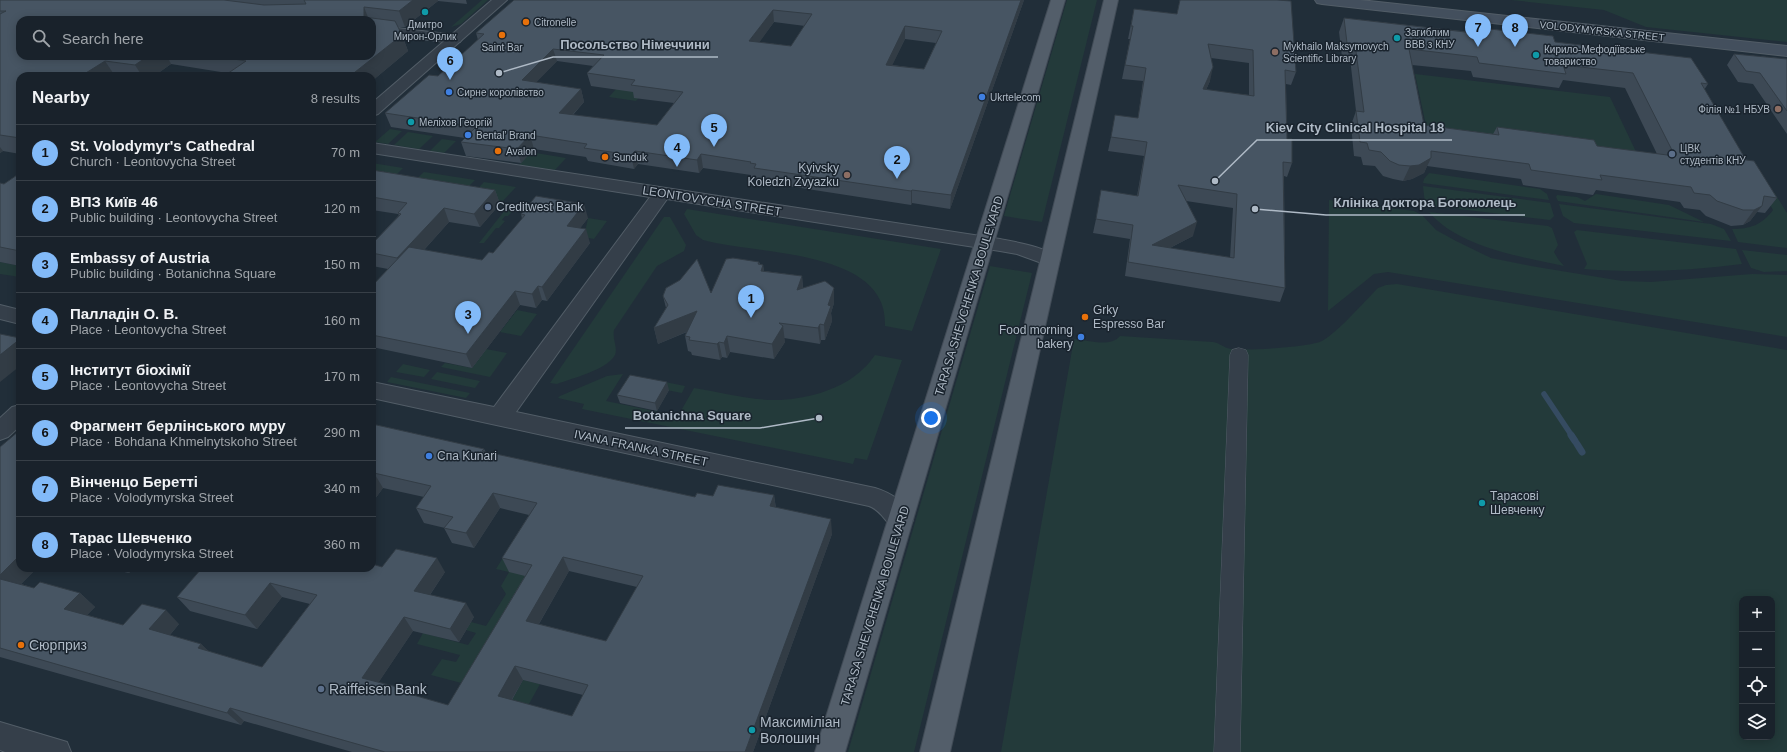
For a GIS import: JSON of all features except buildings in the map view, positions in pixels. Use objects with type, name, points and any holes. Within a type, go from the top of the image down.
[{"type":"main road","name":"TARASA SHEVCHENKA BOULEVARD","points":[[830,752],[1058,0]]},
{"type":"main road","points":[[935,752],[1111,0]]},
{"type":"main road","name":"VOLODYMYRSKA STREET","points":[[1322,0],[1787,51]]},
{"type":"street","points":[[376,108],[500,0]]},
{"type":"street","points":[[376,29],[455,39]]},
{"type":"street","name":"LEONTOVYCHA STREET","points":[[376,149],[985,243],[1021,249],[1050,260]]},
{"type":"street","points":[[499,418],[662,193]]},
{"type":"street","points":[[0,312],[16,315]]},
{"type":"street","points":[[1227,752],[1239,355]]},
{"type":"street","name":"IVANA FRANKA STREET","points":[[376,391],[862,494],[884,500],[894,508],[900,520]]},
{"type":"street","points":[[0,736],[56,752]]},
{"type":"green space","points":[[482,0],[488,0],[461,24],[451,27]]},
{"type":"green space","points":[[1067,0],[1097,0],[1042,222],[1004,216]]},
{"type":"green space","points":[[1511,0],[1787,0],[1787,42],[1646,27],[1604,10]]},
{"type":"green space","points":[[1415,74],[1610,97],[1638,156],[1427,130]]},
{"type":"green space","points":[[616,89],[646,89],[636,101],[609,97]]},
{"type":"green space","points":[[390,129],[402,131],[388,144],[376,141]]},
{"type":"green space","points":[[408,132],[433,136],[419,149],[394,145]]},
{"type":"green space","points":[[442,139],[456,141],[444,153],[430,151]]},
{"type":"green space","points":[[530,152],[566,158],[555,170],[519,165]]},
{"type":"green space","points":[[376,164],[403,168],[390,181],[376,179]]},
{"type":"green space","points":[[424,172],[475,180],[462,193],[411,184]]},
{"type":"green space","points":[[1429,173],[1540,189],[1547,194],[1549,200],[1423,183],[1424,179]]},
{"type":"green space","points":[[484,182],[516,187],[500,204],[468,199]]},
{"type":"green space","points":[[1423,186],[1550,203],[1554,216],[1550,220],[1425,205]]},
{"type":"green space","points":[[1763,192],[1774,192],[1787,213],[1787,248],[1738,242],[1732,229],[1750,227],[1760,223],[1769,215],[1773,210]]},
{"type":"green space","points":[[1596,194],[1669,205],[1704,222],[1558,201],[1556,197],[1557,195],[1577,197],[1585,201]]},
{"type":"green space","points":[[1329,200],[1414,211],[1422,215],[1436,230],[1491,258],[1622,281],[1651,282],[1752,274],[1787,275],[1787,337],[1388,272],[1374,274],[1328,311]]},
{"type":"green space","points":[[1559,204],[1711,224],[1724,229],[1731,241],[1574,223],[1563,216]]},
{"type":"green space","points":[[509,205],[517,206],[508,216],[505,216],[502,220],[505,221],[499,228],[496,228],[484,243],[479,243]]},
{"type":"green space","points":[[687,209],[941,249],[912,331],[885,326],[884,313],[880,300],[867,284],[849,271],[826,262],[800,256],[703,240],[696,235],[684,214]]},
{"type":"green space","points":[[1429,212],[1548,226],[1552,228],[1558,245],[1554,252],[1564,266],[1510,254],[1473,242],[1456,234],[1441,224]]},
{"type":"green space","points":[[664,217],[670,217],[686,245],[684,251],[657,266],[614,330],[616,349],[615,355],[605,365],[589,373],[557,384],[550,383]]},
{"type":"green space","points":[[588,218],[607,221],[594,239],[584,237]]},
{"type":"green space","points":[[1577,230],[1736,249],[1742,264],[1663,271],[1584,269],[1587,264],[1574,232]]},
{"type":"green space","points":[[1742,250],[1787,255],[1787,271],[1764,272],[1751,268]]},
{"type":"green space","points":[[0,262],[16,265],[16,276],[0,274]]},
{"type":"green space","points":[[990,266],[1032,273],[914,752],[848,752]]},
{"type":"green space","points":[[1397,284],[1787,350],[1787,752],[1001,752],[1074,339],[1092,342],[1111,342],[1120,336],[1213,342],[1227,348],[1234,349],[1274,348],[1304,345],[1322,341],[1328,337],[1343,324],[1378,288],[1386,285]]},
{"type":"green space","points":[[517,310],[537,314],[521,336],[500,332]]},
{"type":"green space","points":[[486,349],[507,353],[490,377],[441,367],[445,363],[472,368]]},
{"type":"green space","points":[[875,355],[902,360],[867,460],[855,458],[853,464],[582,409],[584,404],[558,398],[607,376],[623,374],[606,401],[678,416],[694,388],[734,396],[765,400],[786,400],[810,396],[844,383],[865,367]]},
{"type":"green space","points":[[403,364],[430,370],[424,377],[396,372]]},
{"type":"green space","points":[[437,372],[480,381],[475,388],[431,379]]},
{"type":"green space","points":[[630,375],[685,386],[682,393],[625,382]]},
{"type":"green space","points":[[391,377],[470,393],[466,398],[387,382]]},
{"type":"green space","points":[[513,541],[539,579],[469,685],[431,675],[442,659],[456,662],[460,655],[417,644],[423,633],[468,645],[476,633],[466,630],[471,622],[486,626],[506,594],[501,586],[509,572],[496,569]]},
{"type":"green space","points":[[523,680],[540,684],[513,733],[496,728]]},
{"type":"waterway","points":[[1544,394],[1572,436]]},
{"type":"waterway","points":[[1571,435],[1575,441]]},
{"type":"waterway","points":[[1577,444],[1582,452]]},
{"type":"place","name":"Дмитро Мирон-Орлик","points":[[425,12]]},
{"type":"place","name":"Citronelle","points":[[526,22]]},
{"type":"place","name":"Saint Bar","points":[[502,35]]},
{"type":"place","name":"Загиблим ВВВ з КНУ","points":[[1397,38]]},
{"type":"place","name":"Вінченцо Беретті","points":[[1478,47]]},
{"type":"place","name":"Тарас Шевченко","points":[[1515,47]]},
{"type":"place","name":"Mykhailo Maksymovych Scientific Library","points":[[1275,52]]},
{"type":"place","name":"Кирило-Мефодіївське товариство","points":[[1536,55]]},
{"type":"place","name":"Посольство Німеччини","points":[[499,73]]},
{"type":"place","name":"Фрагмент берлінського муру","points":[[450,80]]},
{"type":"place","name":"Сирне королівство","points":[[449,92]]},
{"type":"place","name":"Ukrtelecom","points":[[982,97]]},
{"type":"place","name":"Філія №1 НБУВ","points":[[1778,109]]},
{"type":"place","name":"Меліхов Георгій","points":[[411,122]]},
{"type":"place","name":"Bental’ Brand","points":[[468,135]]},
{"type":"place","name":"Інститут біохімії","points":[[714,147]]},
{"type":"place","name":"Avalon","points":[[498,151]]},
{"type":"place","name":"ЦВК студентів КНУ","points":[[1672,154]]},
{"type":"place","name":"Sunduk","points":[[605,157]]},
{"type":"place","name":"Палладін О. В.","points":[[677,167]]},
{"type":"place","name":"Kyivsky Koledzh Zvyazku","points":[[847,175]]},
{"type":"place","name":"ВПЗ Київ 46","points":[[897,179]]},
{"type":"place","name":"Kiev City Clinical Hospital 18","points":[[1215,181]]},
{"type":"place","name":"Creditwest Bank","points":[[488,207]]},
{"type":"place","name":"Клініка доктора Богомолець","points":[[1255,209]]},
{"type":"place","name":"Grky Espresso Bar","points":[[1085,317]]},
{"type":"place","name":"St. Volodymyr's Cathedral","points":[[751,318]]},
{"type":"place","name":"Embassy of Austria","points":[[468,334]]},
{"type":"place","name":"Food morning bakery","points":[[1081,337]]},
{"type":"place","name":"Botanichna Square","points":[[819,418]]},
{"type":"place","name":"Спа Kunari","points":[[429,456]]},
{"type":"place","name":"Тарасові Шевченку","points":[[1482,503]]},
{"type":"place","name":"Сюрприз","points":[[21,645]]},
{"type":"place","name":"Raiffeisen Bank","points":[[321,689]]},
{"type":"place","name":"Максиміліан Волошин","points":[[752,730]]}]
